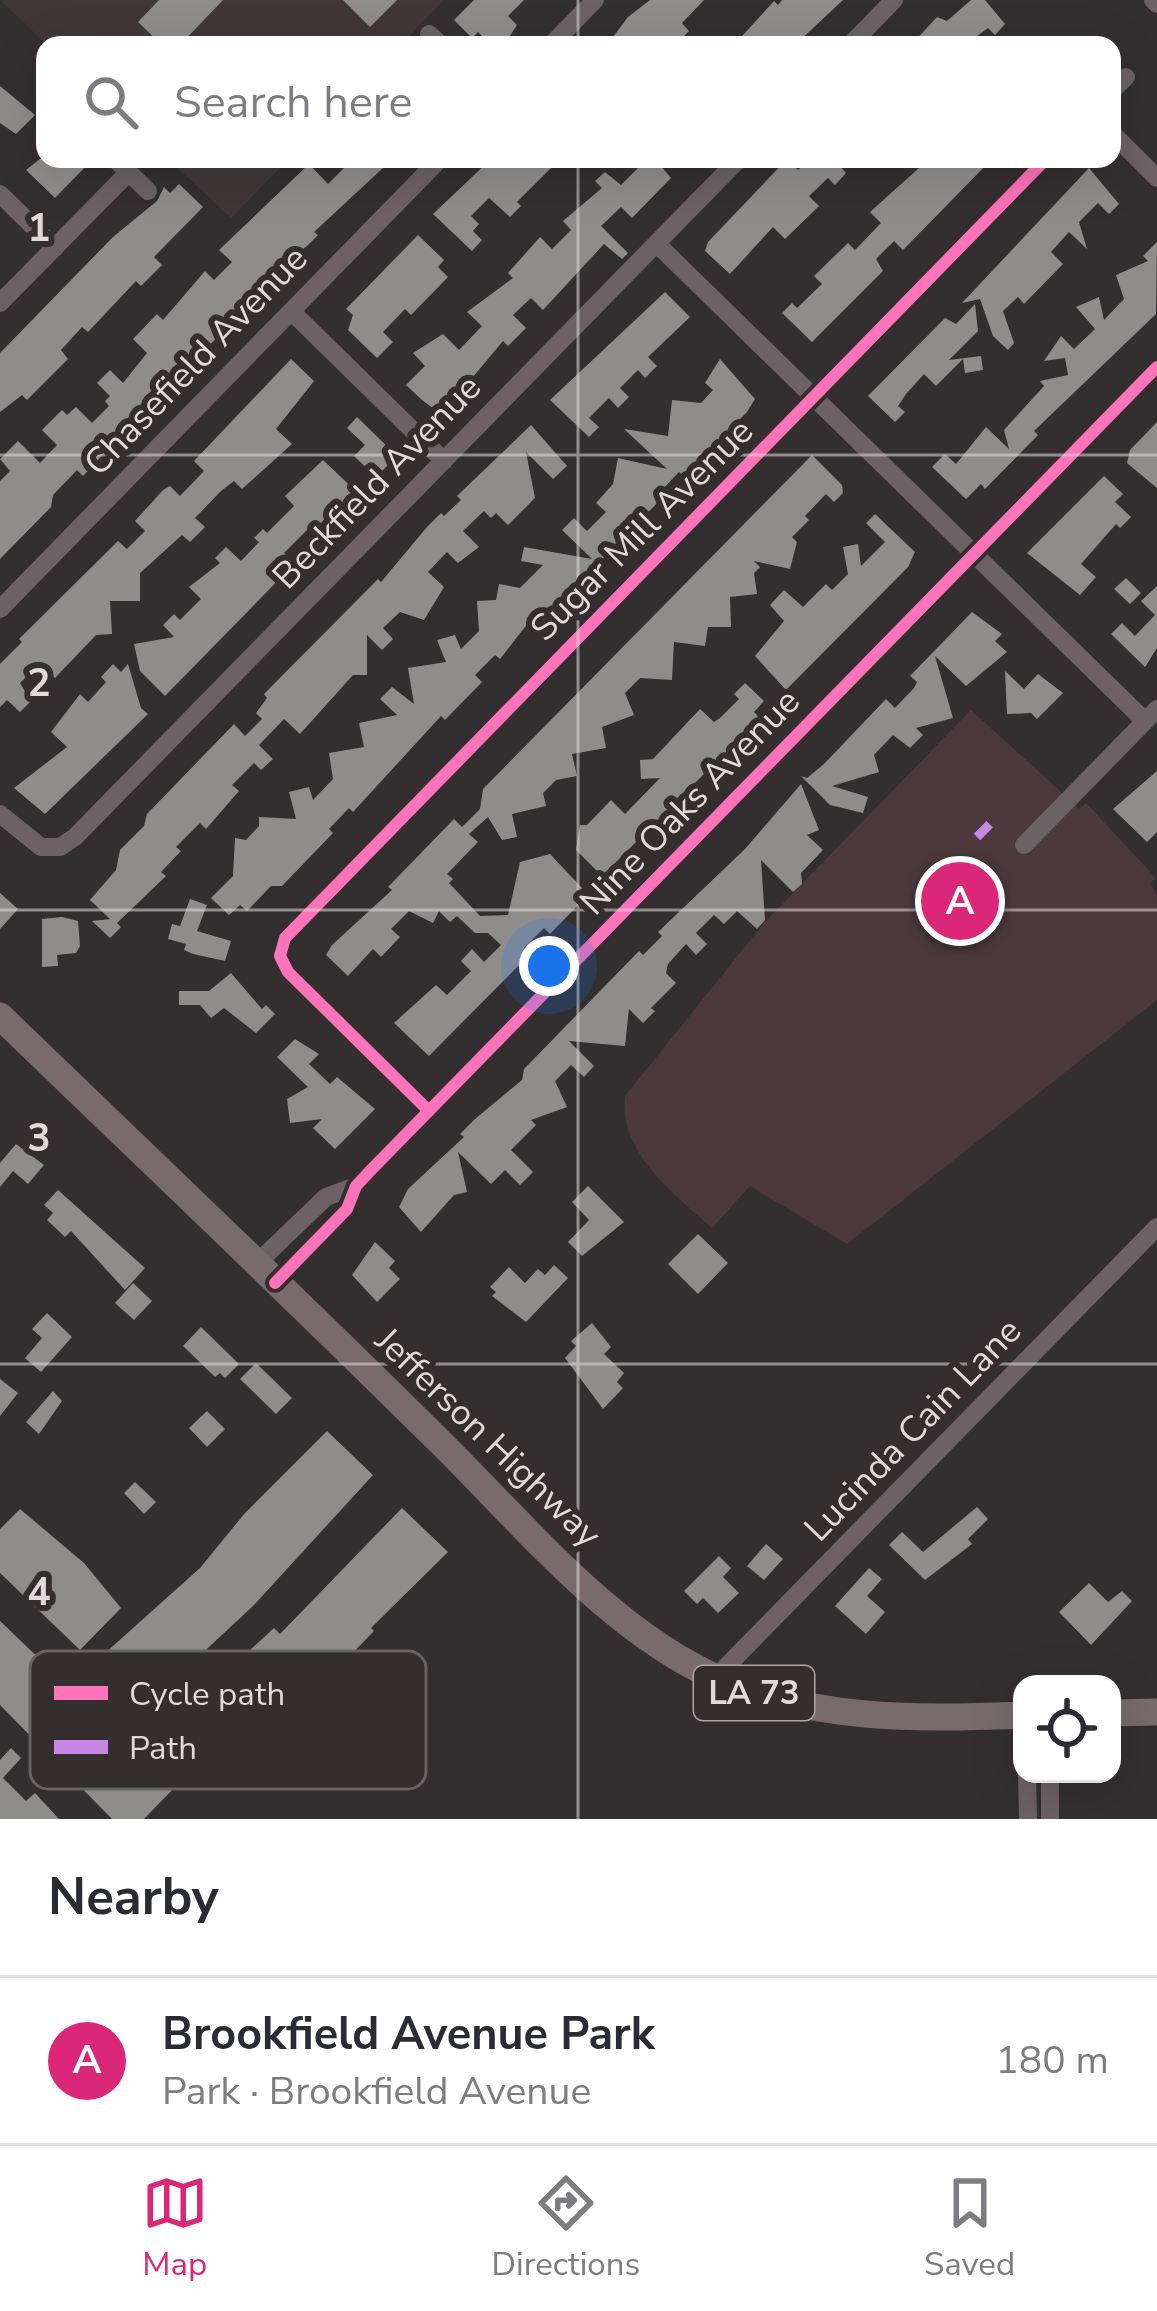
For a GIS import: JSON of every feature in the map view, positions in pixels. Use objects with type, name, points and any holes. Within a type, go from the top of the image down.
[{"type":"main road","name":"Jefferson Highway","points":[[0,1016],[626,1619],[716,1677],[792,1704],[855,1715],[1013,1715]]},
{"type":"main road","points":[[1121,1713],[1157,1712]]},
{"type":"street","points":[[560,36],[595,0]]},
{"type":"street","points":[[859,36],[894,0]]},
{"type":"street","points":[[1121,143],[1157,178]]},
{"type":"street","points":[[0,303],[55,248],[120,168]]},
{"type":"street","points":[[124,168],[148,191]]},
{"type":"street","name":"Chasefield Avenue","points":[[0,609],[431,168]]},
{"type":"street","name":"Beckfield Avenue","points":[[0,814],[34,845],[60,847],[731,168]]},
{"type":"street","name":"Sugar Mill Avenue","points":[[430,1111],[288,972],[282,944],[1037,168]]},
{"type":"street","points":[[0,194],[55,248]]},
{"type":"street","points":[[657,244],[973,555],[1151,715],[1024,845]]},
{"type":"street","points":[[291,311],[444,461]]},
{"type":"street","name":"Nine Oaks Avenue","points":[[266,1274],[326,1197],[356,1186],[1157,368]]},
{"type":"street","name":"Lucinda Cain Lane","points":[[716,1677],[1157,1228]]},
{"type":"street","points":[[1028,1783],[1028,1819]]},
{"type":"street","points":[[1050,1783],[1050,1819]]},
{"type":"shaded area","points":[[0,0],[444,0],[410,36],[38,36]]},
{"type":"shaded area","points":[[178,168],[280,168],[231,218]]},
{"type":"shaded area","points":[[971,710],[1080,809],[1086,803],[1156,878],[1151,883],[1157,897],[1157,1000],[847,1244],[750,1186],[712,1228],[666,1186],[640,1154],[625,1117],[625,1096],[764,923]]},
{"type":"building","points":[[159,0],[223,0],[189,36],[153,36],[138,22]]},
{"type":"building","points":[[343,0],[397,0],[370,27]]},
{"type":"building","points":[[474,0],[524,0],[508,16],[517,25],[510,36],[478,32],[470,36],[454,20]]},
{"type":"building","points":[[650,0],[704,0],[682,23],[689,31],[684,36],[614,36]]},
{"type":"building","points":[[782,0],[843,0],[805,36],[742,36],[774,1],[778,5]]},
{"type":"building","points":[[971,0],[985,0],[1005,24],[995,35],[988,28],[977,36],[919,36],[937,17],[947,21]]},
{"type":"building","points":[[0,86],[35,115],[16,134],[0,123]]},
{"type":"building","points":[[36,162],[36,168],[84,168],[55,198],[26,170]]},
{"type":"building","points":[[305,168],[313,168],[328,184],[344,168],[383,168],[314,232],[318,235],[308,245],[263,282],[264,289],[172,384],[166,378],[146,399],[151,404],[118,432],[121,435],[83,476],[77,470],[53,495],[51,507],[0,559],[0,481],[10,471],[0,459],[18,441],[40,463],[57,445],[42,430],[62,410],[67,415],[76,407],[92,423],[109,406],[105,401],[110,396],[97,383],[110,370],[123,383],[147,353],[133,339],[157,314],[163,320],[205,271],[214,280],[232,262],[219,250]]},
{"type":"building","points":[[482,168],[551,168],[517,202],[521,206],[510,217],[489,198],[471,216],[479,224],[473,231],[482,240],[472,251],[433,214]]},
{"type":"building","points":[[638,168],[663,168],[671,178],[632,218],[621,207],[601,226],[628,253],[622,259],[604,244],[543,310],[531,298],[513,315],[526,328],[508,346],[503,341],[447,408],[438,412],[406,385],[425,366],[413,353],[443,334],[459,350],[482,326],[467,312],[513,278],[508,273],[540,237],[552,249],[571,230],[563,221],[602,188],[595,181],[605,172],[621,185]]},
{"type":"building","points":[[778,168],[842,168],[846,173],[835,185],[828,178],[809,196],[819,206],[785,239],[773,227],[730,274],[705,251],[708,242]]},
{"type":"building","points":[[919,168],[983,168],[903,250],[894,241],[876,259],[883,271],[812,342],[782,313],[792,303],[797,308],[822,284],[814,276],[848,243],[855,250],[881,223],[870,212]]},
{"type":"building","points":[[1089,168],[1119,204],[1109,214],[1098,203],[1079,222],[1087,249],[1069,232],[1051,252],[1063,264],[1024,304],[1018,297],[1003,311],[1014,343],[1008,350],[993,336],[980,299],[962,303]]},
{"type":"building","points":[[179,184],[203,207],[154,257],[162,265],[141,286],[136,281],[88,332],[82,327],[61,350],[68,359],[27,400],[22,395],[0,412],[0,353],[113,237],[157,201],[164,187],[170,193]]},
{"type":"building","points":[[418,235],[444,260],[438,267],[448,277],[411,315],[405,309],[383,332],[393,342],[377,358],[348,330],[353,315],[346,309]]},
{"type":"building","points":[[1157,242],[1156,314],[1034,431],[1038,435],[985,489],[981,484],[966,499],[932,467],[945,454],[956,464],[986,427],[1009,449],[1004,430],[1044,386],[1040,381],[1068,375],[1065,358],[1044,361],[1061,336],[1074,349],[1095,329],[1076,307],[1099,297],[1104,320],[1124,299],[1116,275],[1148,261],[1143,256]]},
{"type":"building","points":[[665,292],[690,317],[648,357],[657,366],[645,378],[638,370],[620,388],[629,397],[618,408],[609,398],[589,418],[599,427],[589,437],[550,400]]},
{"type":"building","points":[[975,304],[978,331],[949,360],[981,356],[983,370],[965,373],[963,359],[936,386],[924,374],[898,406],[905,412],[895,422],[868,396],[945,318],[956,324]]},
{"type":"building","points":[[291,359],[314,381],[276,429],[292,444],[242,489],[234,481],[221,491],[195,518],[205,527],[190,542],[182,535],[140,573],[140,601],[110,601],[112,634],[96,635],[55,678],[40,663],[20,683],[31,701],[20,712],[7,700],[0,707],[0,664],[22,642],[19,639],[118,541],[127,549],[145,531],[135,521],[163,490],[170,486],[180,496],[204,471],[194,461]]},
{"type":"building","points":[[720,359],[755,399],[747,412],[684,476],[679,472],[660,492],[664,496],[539,624],[532,618],[500,659],[495,655],[475,675],[482,682],[445,720],[441,716],[353,812],[349,808],[329,829],[333,833],[282,886],[271,886],[247,911],[240,905],[229,915],[211,898],[233,876],[235,838],[246,840],[259,826],[259,817],[296,819],[289,792],[309,787],[313,800],[333,779],[329,753],[364,747],[359,723],[397,715],[380,699],[392,687],[414,704],[408,668],[446,662],[437,640],[455,635],[461,649],[479,631],[477,601],[496,600],[499,584],[520,588],[543,565],[521,561],[524,547],[592,559],[562,530],[574,518],[587,531],[606,512],[596,503],[613,484],[618,458],[667,469],[624,429],[668,436],[672,400],[701,403],[713,390],[705,383]]},
{"type":"building","points":[[357,417],[397,456],[382,471],[373,474],[354,456],[365,445],[347,428]]},
{"type":"building","points":[[1157,422],[1157,488],[1127,463],[1130,450]]},
{"type":"building","points":[[531,425],[567,466],[553,479],[526,452],[535,498],[508,525],[496,513],[491,518],[484,511],[463,531],[479,547],[458,563],[447,552],[428,572],[444,587],[424,620],[400,612],[383,628],[393,639],[382,650],[367,635],[367,675],[353,675],[300,734],[284,719],[259,745],[273,759],[261,770],[254,763],[232,785],[239,791],[206,829],[200,823],[176,847],[181,851],[161,872],[166,876],[117,923],[121,927],[110,938],[92,921],[110,919],[90,900],[116,870],[120,850],[144,826],[147,814],[234,724],[245,736],[262,719],[256,713],[267,698],[264,694],[378,579],[381,582],[427,527],[461,500],[457,496]]},
{"type":"building","points":[[812,455],[842,485],[843,493],[834,502],[826,494],[805,516],[809,520],[792,537],[797,542],[790,569],[754,561],[760,567],[754,573],[757,594],[730,597],[731,627],[708,627],[705,646],[674,642],[672,680],[640,678],[625,693],[634,715],[602,727],[606,748],[572,754],[577,776],[556,780],[543,793],[546,806],[512,814],[517,837],[502,840],[488,817],[469,834],[478,842],[447,874],[453,879],[449,883],[480,916],[508,915],[520,862],[550,854],[582,888],[578,893],[584,899],[550,934],[544,928],[524,948],[530,954],[429,1056],[394,1023],[436,985],[447,995],[471,971],[461,961],[472,949],[484,962],[501,945],[488,933],[475,933],[457,916],[450,922],[439,911],[433,923],[409,911],[391,929],[400,937],[381,957],[373,949],[348,976],[326,955],[332,945],[392,890],[388,887],[454,819],[462,827],[480,809],[483,789]]},
{"type":"building","points":[[323,460],[361,496],[325,533],[318,536],[309,528],[284,553],[295,563],[165,696],[140,671],[134,644],[174,637],[163,625],[174,614],[180,620],[201,599],[189,587],[220,563],[215,558],[226,547],[241,561],[259,542],[254,538],[263,529],[267,533],[294,506],[285,496]]},
{"type":"building","points":[[1104,476],[1123,494],[1115,502],[1131,517],[1120,528],[1116,524],[1081,564],[1096,577],[1080,595],[1027,553]]},
{"type":"building","points":[[875,514],[915,552],[908,567],[786,690],[755,656],[784,621],[770,605],[784,590],[803,607],[826,584],[832,590],[848,574],[843,547],[858,544],[861,566],[885,542],[866,523]]},
{"type":"building","points":[[1126,578],[1141,593],[1130,604],[1114,589]]},
{"type":"building","points":[[1157,586],[1157,648],[1145,667],[1111,634],[1122,623],[1135,636],[1155,615],[1141,601]]},
{"type":"building","points":[[972,612],[1002,634],[995,641],[1007,652],[966,686],[935,656],[953,718],[916,728],[923,735],[910,748],[893,735],[874,755],[879,772],[832,786],[868,797],[863,813],[830,805],[801,776],[807,778],[824,764],[886,699],[895,708],[917,682],[910,676]]},
{"type":"building","points":[[113,664],[121,672],[128,664],[141,708],[148,714],[45,814],[14,788],[67,747],[51,732],[80,694],[88,702],[106,682],[101,677]]},
{"type":"building","points":[[1005,671],[1024,689],[1038,674],[1063,693],[1037,719],[1031,713],[1007,714]]},
{"type":"building","points":[[745,683],[764,701],[754,712],[760,718],[602,876],[576,850],[580,825],[587,825],[611,800],[625,814],[660,778],[641,779],[640,760],[653,759],[700,709],[714,722],[720,718],[739,699],[734,694]]},
{"type":"building","points":[[1157,771],[1157,832],[1147,842],[1113,809]]},
{"type":"building","points":[[801,784],[819,830],[807,835],[823,850],[801,873],[802,884],[793,892],[761,860],[765,920],[757,929],[737,911],[724,924],[714,915],[696,933],[707,944],[696,955],[686,944],[668,964],[666,973],[676,983],[651,1008],[655,1011],[643,1023],[629,1009],[625,1046],[569,1041],[594,1066],[584,1077],[571,1065],[555,1081],[567,1107],[531,1120],[536,1125],[511,1150],[533,1172],[520,1185],[505,1170],[491,1184],[458,1152],[467,1192],[454,1195],[421,1232],[399,1207],[408,1189],[464,1137],[460,1134],[475,1119],[522,1080],[524,1069],[639,951],[643,955],[662,936],[658,932],[745,849]]},
{"type":"building","points":[[0,893],[18,909],[0,929]]},
{"type":"building","points":[[190,899],[207,905],[197,931],[231,941],[225,961],[193,954],[184,950],[186,944],[168,939],[172,924],[180,926]]},
{"type":"building","points":[[42,919],[78,921],[80,946],[76,953],[57,955],[58,966],[42,967]]},
{"type":"building","points":[[231,973],[262,1009],[266,1005],[275,1014],[256,1033],[224,1008],[211,1018],[200,1005],[179,1005],[179,991],[209,991]]},
{"type":"building","points":[[295,1039],[319,1054],[309,1064],[330,1084],[337,1077],[375,1109],[335,1149],[313,1128],[322,1119],[290,1123],[287,1099],[308,1087],[277,1057]]},
{"type":"building","points":[[16,1144],[44,1165],[28,1184],[13,1171],[0,1187],[0,1163]]},
{"type":"building","points":[[588,1186],[624,1222],[582,1256],[568,1242],[589,1220],[572,1202]]},
{"type":"building","points":[[58,1190],[145,1268],[125,1290],[71,1231],[65,1237],[47,1220],[53,1213],[44,1205]]},
{"type":"building","points":[[698,1234],[728,1263],[698,1294],[668,1264]]},
{"type":"building","points":[[375,1242],[395,1261],[389,1268],[400,1279],[377,1302],[352,1275]]},
{"type":"building","points":[[554,1265],[568,1278],[526,1322],[492,1296],[496,1292],[490,1287],[509,1267],[525,1283],[538,1269],[545,1275]]},
{"type":"building","points":[[133,1283],[152,1301],[134,1320],[115,1303]]},
{"type":"building","points":[[47,1313],[72,1337],[41,1372],[25,1358],[42,1338],[32,1329]]},
{"type":"building","points":[[592,1323],[611,1347],[604,1354],[624,1373],[617,1382],[623,1388],[603,1409],[565,1358],[576,1346],[571,1341]]},
{"type":"building","points":[[201,1327],[239,1364],[225,1378],[220,1373],[215,1377],[183,1346]]},
{"type":"building","points":[[256,1363],[292,1398],[276,1414],[240,1379]]},
{"type":"building","points":[[0,1379],[18,1393],[0,1416]]},
{"type":"building","points":[[53,1391],[62,1401],[39,1434],[26,1422]]},
{"type":"building","points":[[207,1411],[225,1429],[207,1447],[189,1428]]},
{"type":"building","points":[[327,1431],[373,1475],[253,1606],[205,1651],[107,1651],[200,1568],[245,1513]]},
{"type":"building","points":[[135,1482],[156,1502],[144,1514],[124,1493]]},
{"type":"building","points":[[977,1507],[988,1519],[968,1539],[972,1544],[925,1580],[889,1545],[902,1532],[923,1552]]},
{"type":"building","points":[[402,1508],[448,1552],[371,1628],[374,1631],[355,1651],[249,1651],[274,1628],[280,1634]]},
{"type":"building","points":[[20,1509],[84,1563],[121,1608],[80,1650],[0,1573],[0,1529]]},
{"type":"building","points":[[766,1544],[783,1559],[764,1580],[747,1566]]},
{"type":"building","points":[[719,1556],[731,1568],[723,1577],[739,1593],[718,1613],[703,1598],[697,1604],[684,1591]]},
{"type":"building","points":[[869,1568],[882,1579],[867,1596],[885,1612],[866,1634],[835,1606]]},
{"type":"building","points":[[1089,1583],[1108,1602],[1122,1591],[1132,1601],[1091,1645],[1059,1612]]},
{"type":"building","points":[[0,1621],[31,1651],[30,1736],[0,1705]]},
{"type":"building","points":[[11,1748],[21,1758],[3,1778],[26,1801],[35,1793],[59,1819],[0,1819],[0,1760]]},
{"type":"building","points":[[83,1789],[173,1789],[144,1819],[112,1819]]},
{"type":"marked path","points":[[977,837],[996,818]]},
{"type":"cycle path","points":[[429,1111],[288,972],[280,956],[285,938],[1037,168]]},
{"type":"cycle path","points":[[275,1283],[347,1209],[356,1186],[371,1170],[1157,367]]},
{"type":"place","name":"Brookfield Avenue Park","points":[[960,901]]}]
